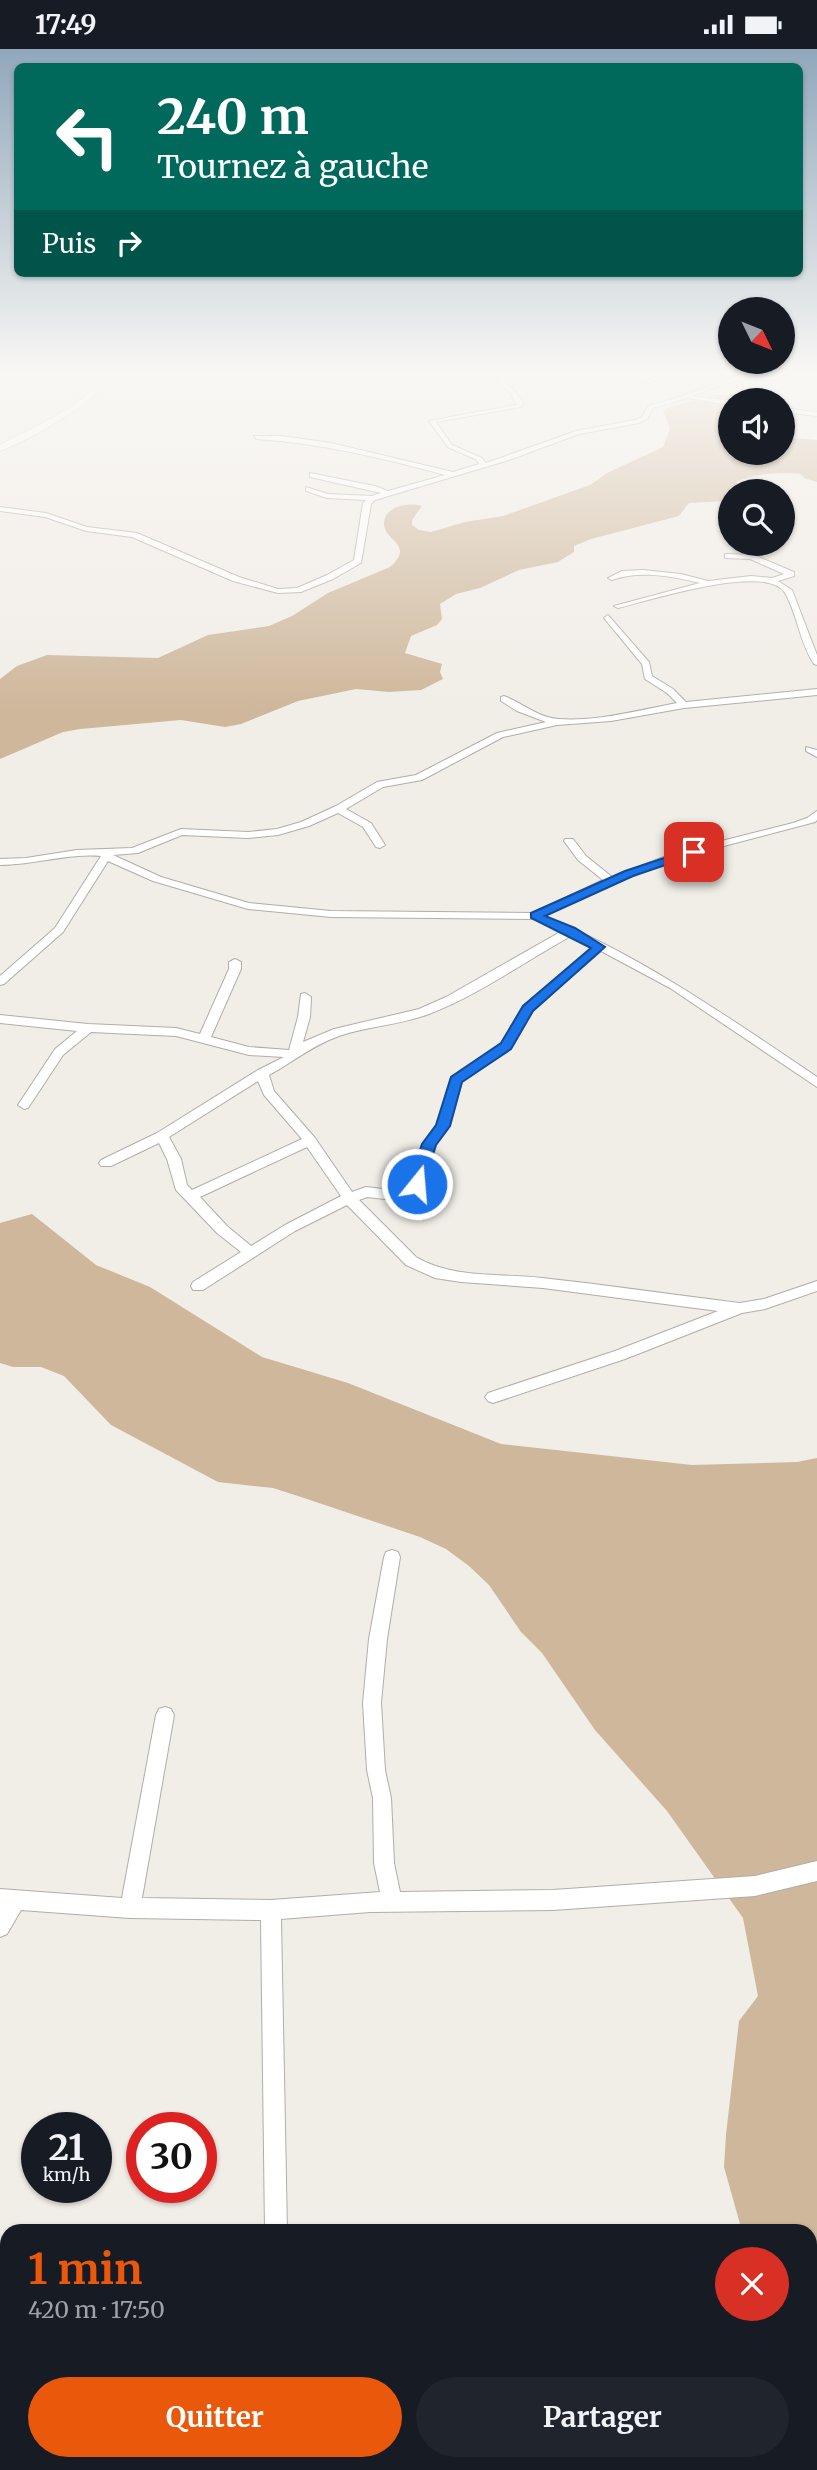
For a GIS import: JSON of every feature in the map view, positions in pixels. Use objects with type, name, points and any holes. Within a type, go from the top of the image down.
[{"type":"street","points":[[356,484],[389,494]]},
{"type":"street","points":[[309,489],[327,496],[372,498],[424,484]]},
{"type":"street","points":[[0,509],[46,515],[86,529],[134,535],[236,579],[267,589],[288,591],[330,577],[358,561],[367,503],[372,498]]},
{"type":"street","points":[[612,578],[622,573],[643,572],[681,576],[708,583],[751,578],[772,580],[791,574],[751,557],[728,556]]},
{"type":"street","points":[[772,580],[786,588],[793,598],[792,605],[801,631],[817,662]]},
{"type":"street","points":[[618,606],[662,593],[699,588],[708,583]]},
{"type":"street","points":[[608,618],[646,664],[648,677],[670,691],[684,705]]},
{"type":"street","points":[[0,862],[36,862],[134,851],[181,832],[248,835],[278,832],[305,824],[340,808],[380,784],[433,773],[500,735],[557,722],[611,718],[684,705],[817,692]]},
{"type":"street","points":[[503,699],[520,709],[557,722]]},
{"type":"street","points":[[340,808],[367,825],[380,845]]},
{"type":"street","points":[[535,916],[611,881],[678,855],[797,825],[817,814]]},
{"type":"street","points":[[569,841],[582,858],[611,881]]},
{"type":"street","points":[[104,854],[157,879],[247,906],[331,914],[535,916],[571,931],[674,986],[817,1083]]},
{"type":"street","points":[[0,982],[59,930],[104,854]]},
{"type":"street","points":[[106,1163],[162,1136],[308,1044],[338,1032],[423,1012],[450,1000],[571,931]]},
{"type":"street","points":[[198,1286],[290,1228],[349,1198],[366,1192],[403,1196],[417,1184],[429,1144],[443,1126],[456,1080],[506,1046],[527,1009],[599,947]]},
{"type":"street","points":[[204,1039],[235,969],[235,962]]},
{"type":"street","points":[[294,1054],[304,1017],[305,997]]},
{"type":"street","points":[[0,1019],[88,1028],[176,1032],[249,1051],[294,1054]]},
{"type":"street","points":[[24,1105],[59,1052],[88,1028]]},
{"type":"street","points":[[262,1073],[268,1091],[310,1142],[349,1198],[423,1270],[458,1277],[514,1280],[740,1308]]},
{"type":"street","points":[[162,1136],[174,1159],[181,1187],[211,1213],[219,1227],[236,1238],[250,1253]]},
{"type":"street","points":[[190,1196],[271,1157],[310,1142]]},
{"type":"street","points":[[493,1397],[620,1355],[740,1308],[765,1304],[817,1286]]},
{"type":"street","points":[[392,1557],[378,1639],[372,1703],[376,1770],[382,1798],[384,1863],[392,1902]]},
{"type":"street","points":[[130,1908],[165,1716]]},
{"type":"street","points":[[0,1927],[7,1901],[130,1908],[271,1910],[392,1902],[553,1900],[755,1887],[817,1871]]},
{"type":"street","points":[[271,1910],[276,2224]]},
{"type":"shaded area","points":[[591,484],[718,484],[718,502],[689,503],[679,516],[591,539],[574,546],[574,552],[558,562],[519,570],[480,588],[456,594],[440,604],[442,619],[437,625],[411,636],[405,653],[442,664],[440,672],[443,679],[421,690],[389,692],[356,689],[298,701],[241,724],[225,727],[181,720],[80,729],[63,732],[0,759],[0,679],[17,666],[47,655],[158,658],[208,635],[269,626],[292,616],[328,593],[390,567],[400,553],[384,523],[385,517],[398,507],[422,506],[412,520],[412,525],[419,530],[431,532],[465,522],[503,516]]},
{"type":"shaded area","points":[[32,1214],[96,1265],[150,1287],[262,1357],[348,1383],[501,1444],[692,1465],[797,1462],[817,1458],[817,2224],[740,2224],[724,2167],[739,2021],[758,1996],[743,1918],[667,1811],[595,1730],[542,1653],[521,1632],[489,1585],[446,1549],[420,1537],[273,1488],[218,1482],[111,1425],[64,1376],[41,1367],[13,1367],[0,1363],[0,1223]]},
{"type":"route","points":[[417,1184],[429,1144],[443,1126],[449,1096],[456,1080],[506,1046],[527,1009],[551,990],[562,976],[599,947],[571,931],[535,916],[600,885],[678,855],[694,852]]}]
